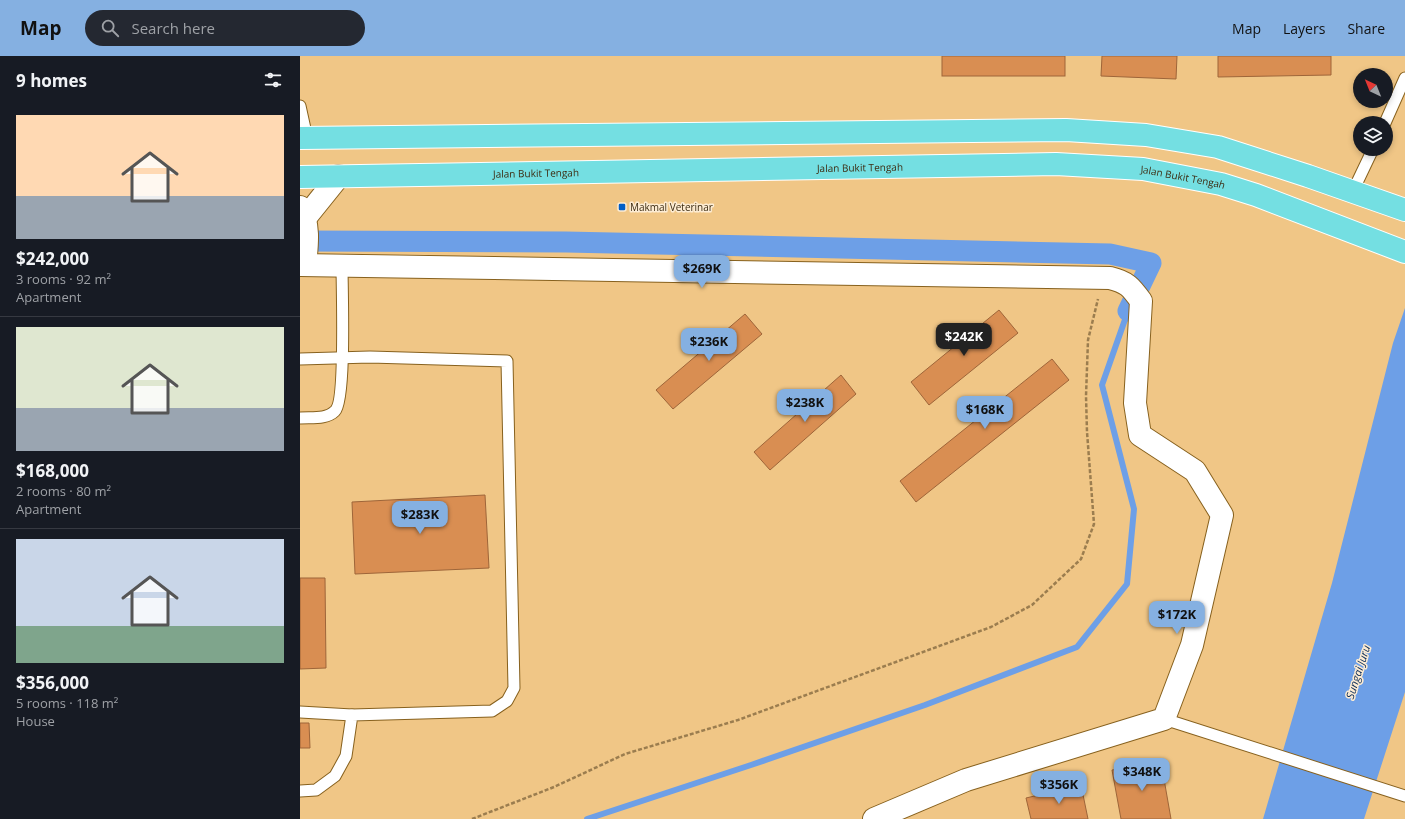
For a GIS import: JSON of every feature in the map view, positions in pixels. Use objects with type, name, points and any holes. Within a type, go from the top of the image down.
[{"type":"highway","points":[[303,138],[1066,130],[1146,135],[1218,147],[1353,191],[1399,208]]},
{"type":"highway","name":"Jalan Bukit Tengah","points":[[300,177],[1056,164],[1143,169],[1221,184],[1256,195],[1405,252]]},
{"type":"street","points":[[339,176],[304,239],[342,266],[1104,279],[1122,281],[1136,294],[1135,403],[1140,435],[1195,471],[1222,515],[1192,645],[1164,719],[966,780],[874,819]]},
{"type":"lane","points":[[1387,116],[1405,78]]},
{"type":"lane","points":[[300,106],[303,138]]},
{"type":"lane","points":[[1353,191],[1370,156]]},
{"type":"lane","points":[[300,418],[326,417],[335,411],[340,403],[342,357],[342,266]]},
{"type":"lane","points":[[300,358],[342,357],[507,361],[514,688],[506,701],[492,711],[352,715],[300,712]]},
{"type":"lane","points":[[300,791],[316,790],[335,776],[346,756],[352,715]]},
{"type":"lane","points":[[1164,719],[1404,795]]},
{"type":"path","points":[[472,819],[554,788],[625,754],[738,720],[991,627],[1032,605],[1081,559],[1094,524],[1087,432],[1088,340],[1104,279]]},
{"type":"water","name":"Sungai Juru","points":[[1405,308],[1405,692],[1364,819],[1263,819],[1332,583],[1393,343]]},
{"type":"building","points":[[942,56],[1065,56],[1065,76],[942,76]]},
{"type":"building","points":[[1102,56],[1177,56],[1176,79],[1101,76]]},
{"type":"building","points":[[1218,56],[1331,56],[1331,75],[1218,77]]},
{"type":"building","points":[[999,310],[1018,333],[929,405],[911,382]]},
{"type":"building","points":[[745,314],[762,334],[673,409],[656,390]]},
{"type":"building","points":[[1052,359],[1069,380],[916,502],[900,481]]},
{"type":"building","points":[[841,375],[856,394],[770,470],[754,452]]},
{"type":"building","points":[[485,495],[489,568],[355,574],[352,502]]},
{"type":"building","points":[[300,578],[325,578],[326,668],[300,669]]},
{"type":"building","points":[[300,723],[309,723],[310,748],[300,748]]},
{"type":"building","points":[[1161,762],[1171,819],[1121,819],[1112,770]]},
{"type":"building","points":[[1081,785],[1088,819],[1031,819],[1026,798]]},
{"type":"waterway","points":[[300,241],[566,242],[1110,254],[1151,263],[1128,311]]},
{"type":"waterway","points":[[587,819],[751,765],[925,705],[1077,647],[1127,584],[1134,509],[1102,385],[1128,311]]},
{"type":"place","name":"Makmal Veterinar","points":[[622,207]]}]
